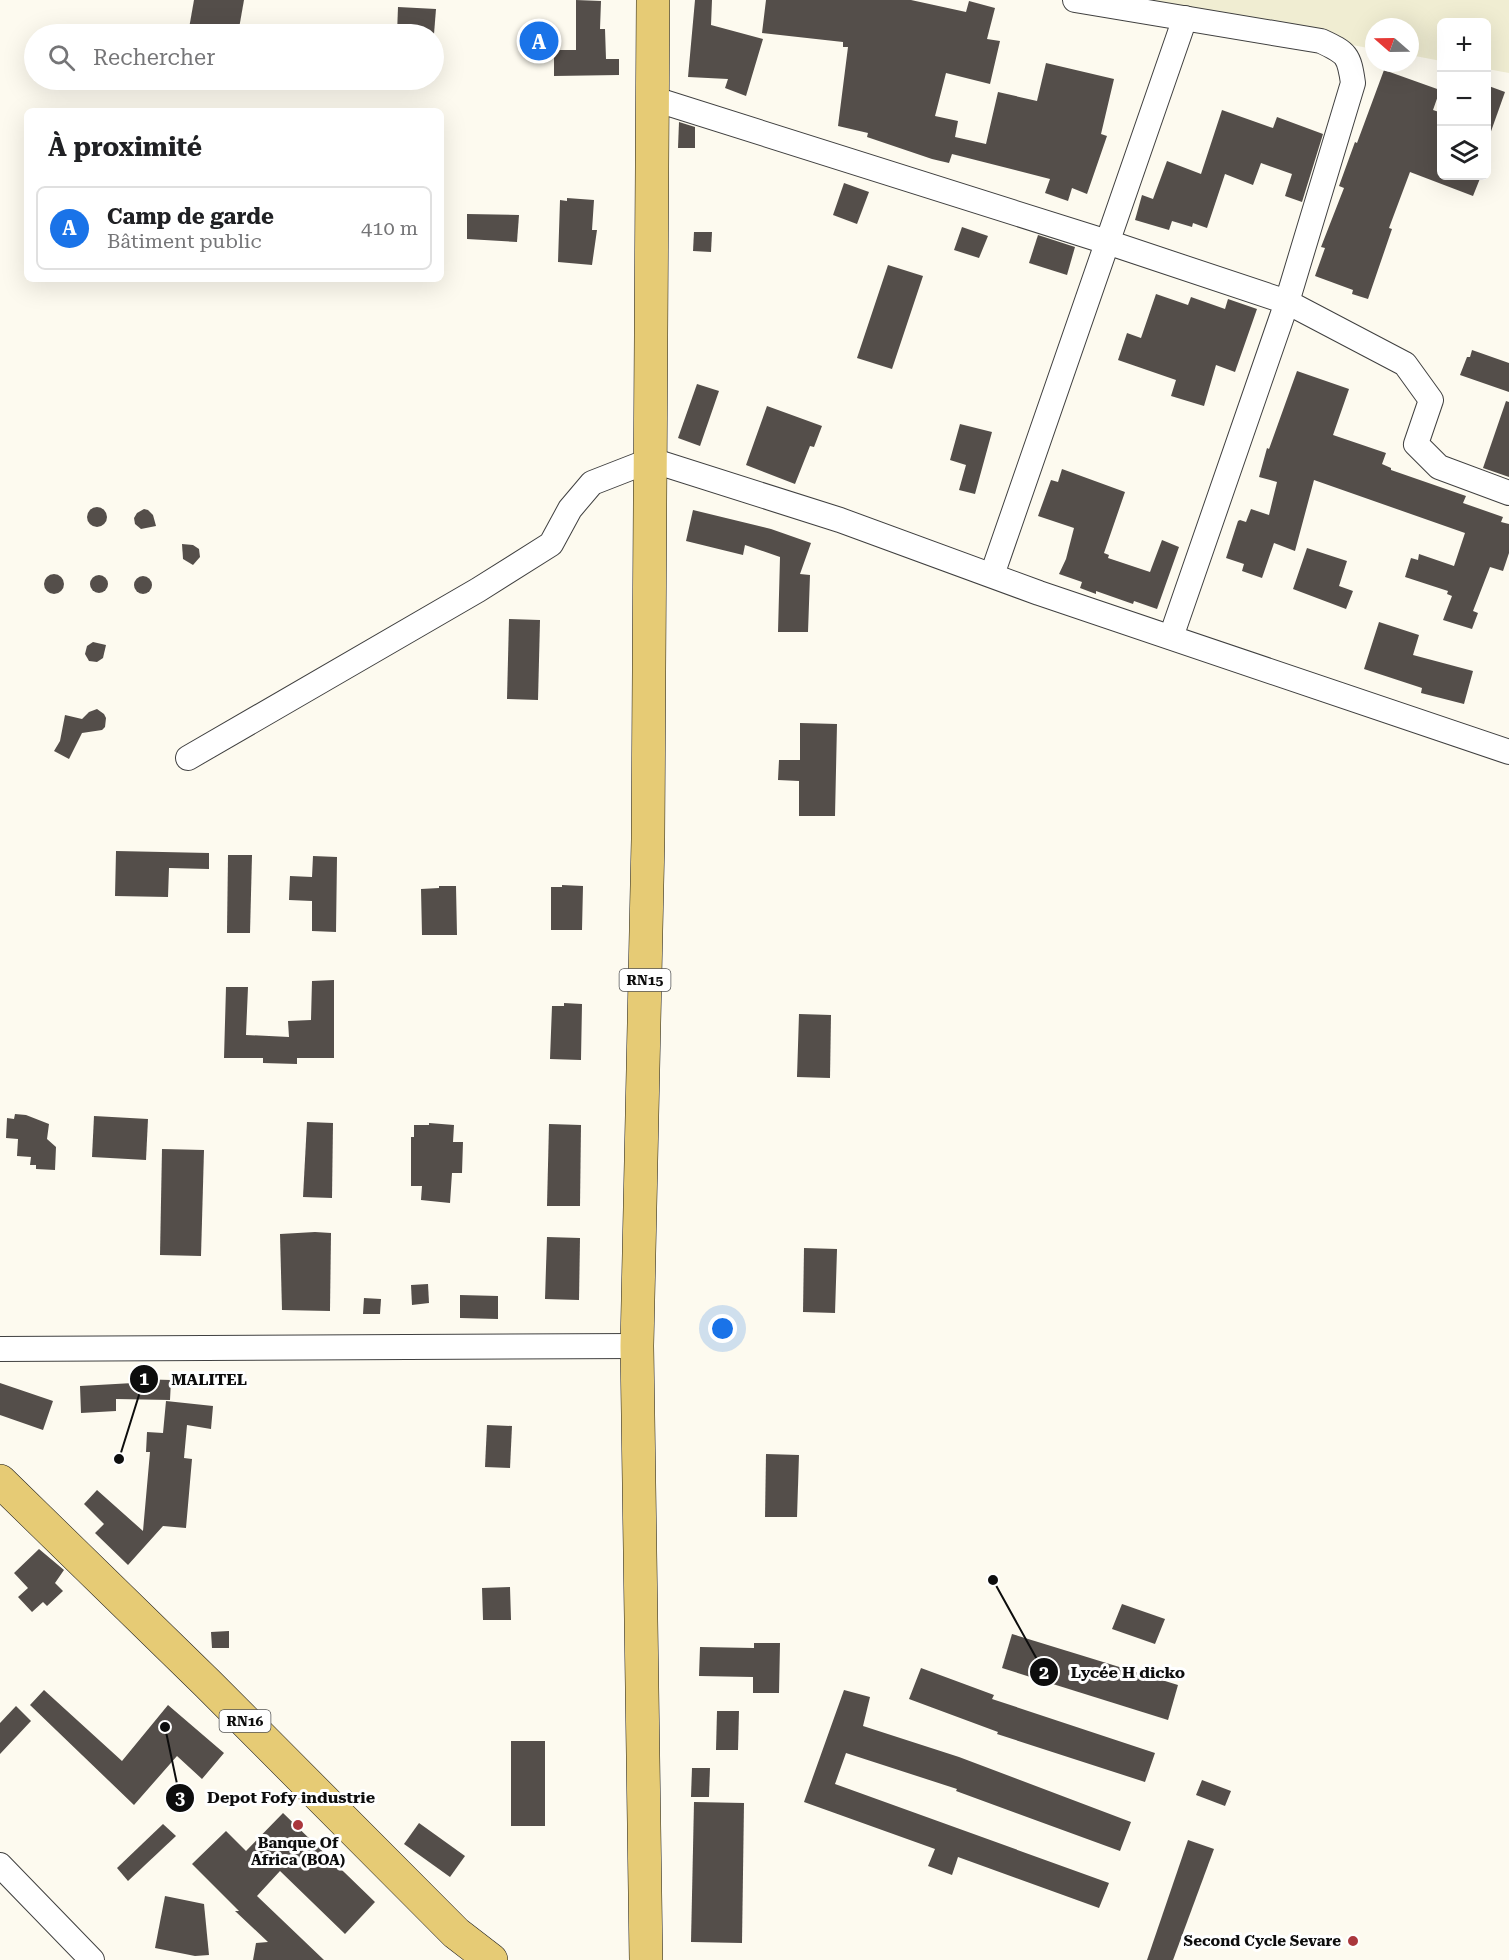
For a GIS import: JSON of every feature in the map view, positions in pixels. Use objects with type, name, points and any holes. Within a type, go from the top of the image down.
[{"type":"main road","name":"RN15","points":[[646,1960],[637,1346],[648,839],[651,98],[654,0]]},
{"type":"main road","name":"RN16","points":[[0,1481],[216,1692],[456,1933],[491,1960]]},
{"type":"street","points":[[1075,0],[1322,41],[1340,50],[1350,63],[1353,83],[1287,302],[1171,638]]},
{"type":"street","points":[[992,575],[1185,18]]},
{"type":"street","points":[[651,98],[1107,242],[1287,302],[1405,364],[1431,400],[1416,444],[1438,467],[1509,493]]},
{"type":"street","points":[[188,758],[478,590],[551,544],[570,509],[592,483],[651,460],[840,520],[1171,638],[1509,753]]},
{"type":"street","points":[[0,1349],[637,1346]]},
{"type":"street","points":[[0,1865],[92,1960]]},
{"type":"shaded area","points":[[1102,0],[1509,0],[1509,73],[1491,70],[1491,18],[1437,18],[1437,60],[1419,57],[1419,18],[1365,18],[1365,47]]},
{"type":"building","points":[[194,0],[244,0],[240,24],[190,24]]},
{"type":"building","points":[[576,0],[601,1],[600,29],[605,29],[606,59],[619,59],[619,75],[554,76],[554,50],[576,50]]},
{"type":"building","points":[[695,0],[712,0],[711,25],[763,39],[746,96],[725,88],[728,79],[688,77]]},
{"type":"building","points":[[766,0],[911,0],[966,12],[969,1],[995,8],[987,39],[1000,41],[990,84],[946,73],[935,116],[958,121],[955,137],[986,144],[998,92],[1037,101],[1046,63],[1114,79],[1101,134],[1107,136],[1087,194],[1072,188],[1068,201],[1045,193],[1050,179],[952,154],[949,163],[932,159],[867,137],[868,133],[838,126],[848,47],[843,47],[843,42],[762,33]]},
{"type":"building","points":[[398,7],[436,9],[435,24],[397,24]]},
{"type":"building","points":[[1383,72],[1390,72],[1437,89],[1433,110],[1437,111],[1437,180],[1479,180],[1473,196],[1410,172],[1389,228],[1392,229],[1368,299],[1352,294],[1353,290],[1315,276],[1325,248],[1321,247],[1344,188],[1339,186],[1355,142],[1357,143]]},
{"type":"building","points":[[1491,87],[1505,92],[1491,131]]},
{"type":"building","points":[[1222,110],[1273,128],[1277,117],[1323,134],[1302,202],[1285,196],[1292,174],[1261,163],[1253,185],[1225,174],[1207,228],[1193,223],[1192,227],[1172,221],[1169,230],[1135,220],[1142,195],[1153,199],[1167,161],[1201,174]]},
{"type":"building","points":[[679,122],[695,127],[695,148],[678,148]]},
{"type":"building","points":[[844,183],[869,192],[857,224],[833,215]]},
{"type":"building","points":[[567,198],[594,200],[592,230],[597,230],[592,265],[558,262],[560,200],[567,201]]},
{"type":"building","points":[[467,214],[519,215],[517,242],[467,239]]},
{"type":"building","points":[[962,227],[988,236],[979,258],[954,250]]},
{"type":"building","points":[[694,232],[712,232],[711,252],[693,251]]},
{"type":"building","points":[[1038,235],[1075,247],[1067,275],[1029,263]]},
{"type":"building","points":[[888,265],[923,276],[892,369],[857,358]]},
{"type":"building","points":[[1156,294],[1188,305],[1191,297],[1225,309],[1228,299],[1257,309],[1235,372],[1216,365],[1204,406],[1171,396],[1176,380],[1118,360],[1127,333],[1141,338]]},
{"type":"building","points":[[1472,350],[1509,363],[1509,392],[1460,375]]},
{"type":"building","points":[[1297,371],[1349,389],[1333,435],[1386,453],[1382,464],[1391,470],[1466,496],[1463,503],[1503,517],[1501,522],[1509,524],[1509,553],[1503,571],[1490,567],[1473,611],[1478,613],[1472,629],[1443,620],[1452,596],[1447,594],[1448,591],[1405,577],[1411,558],[1418,560],[1419,554],[1454,566],[1465,533],[1314,480],[1295,551],[1274,543],[1262,578],[1242,571],[1244,564],[1226,558],[1238,521],[1246,522],[1251,509],[1269,515],[1277,482],[1259,477],[1267,448],[1269,449]]},
{"type":"building","points":[[697,384],[719,391],[700,446],[678,438]]},
{"type":"building","points":[[1506,401],[1509,402],[1509,477],[1483,468]]},
{"type":"building","points":[[767,406],[822,426],[814,447],[810,446],[795,484],[746,465]]},
{"type":"building","points":[[960,424],[992,432],[975,494],[959,490],[966,465],[950,460]]},
{"type":"building","points":[[1062,469],[1125,492],[1104,553],[1109,555],[1108,558],[1150,572],[1162,540],[1179,547],[1157,609],[1134,601],[1133,604],[1096,591],[1096,594],[1080,588],[1082,582],[1059,574],[1066,559],[1074,528],[1038,516],[1051,480],[1058,482]]},
{"type":"building","points":[[97,507],[104,510],[107,517],[104,524],[97,527],[90,524],[87,517],[90,510]]},
{"type":"building","points":[[144,509],[153,515],[156,526],[141,529],[135,524],[134,518],[137,513]]},
{"type":"building","points":[[693,510],[771,529],[811,543],[800,574],[810,575],[808,632],[778,632],[780,557],[745,545],[743,555],[686,541]]},
{"type":"building","points":[[182,544],[193,545],[199,549],[200,557],[193,565],[183,559]]},
{"type":"building","points":[[1307,548],[1347,561],[1339,586],[1353,591],[1346,609],[1293,589]]},
{"type":"building","points":[[54,574],[61,577],[64,584],[61,591],[54,594],[47,591],[44,584],[47,577]]},
{"type":"building","points":[[99,575],[105,578],[108,584],[105,590],[99,593],[93,590],[90,584],[93,578]]},
{"type":"building","points":[[143,576],[149,579],[152,585],[149,591],[143,594],[137,591],[134,585],[137,579]]},
{"type":"building","points":[[509,619],[540,620],[538,700],[507,699]]},
{"type":"building","points":[[1379,622],[1419,635],[1413,655],[1473,671],[1464,704],[1421,693],[1422,688],[1364,669]]},
{"type":"building","points":[[93,642],[106,645],[103,658],[97,662],[89,661],[85,654],[87,646]]},
{"type":"building","points":[[97,709],[106,718],[105,727],[102,730],[82,733],[69,759],[54,751],[60,741],[65,715],[82,719],[89,712]]},
{"type":"building","points":[[800,723],[837,724],[835,816],[799,816],[799,781],[778,780],[779,760],[800,760]]},
{"type":"building","points":[[116,851],[209,853],[209,869],[169,868],[168,897],[115,896]]},
{"type":"building","points":[[228,855],[252,855],[250,933],[227,933]]},
{"type":"building","points":[[313,856],[337,857],[336,932],[312,931],[312,901],[289,900],[290,876],[312,877]]},
{"type":"building","points":[[562,885],[583,886],[582,930],[551,930],[551,887],[562,887]]},
{"type":"building","points":[[439,886],[456,886],[457,935],[422,935],[421,889],[439,888]]},
{"type":"building","points":[[334,980],[334,1058],[297,1058],[297,1064],[263,1063],[263,1058],[224,1058],[226,987],[248,987],[246,1035],[289,1037],[288,1021],[311,1020],[312,981]]},
{"type":"building","points":[[564,1003],[582,1004],[581,1060],[550,1059],[552,1006],[564,1006]]},
{"type":"building","points":[[799,1014],[831,1015],[830,1078],[797,1077]]},
{"type":"building","points":[[15,1114],[26,1115],[49,1124],[47,1139],[56,1147],[55,1170],[36,1169],[36,1165],[30,1165],[31,1157],[17,1156],[18,1139],[6,1138],[7,1118],[14,1119]]},
{"type":"building","points":[[94,1116],[148,1119],[146,1160],[92,1157]]},
{"type":"building","points":[[307,1122],[333,1123],[332,1198],[303,1197]]},
{"type":"building","points":[[429,1123],[454,1125],[453,1142],[463,1142],[462,1173],[452,1173],[450,1203],[421,1200],[422,1186],[411,1186],[411,1137],[414,1137],[414,1125],[429,1125]]},
{"type":"building","points":[[549,1124],[581,1125],[580,1206],[547,1206]]},
{"type":"building","points":[[162,1149],[204,1150],[201,1256],[160,1255]]},
{"type":"building","points":[[331,1233],[330,1311],[282,1310],[280,1234]]},
{"type":"building","points":[[547,1237],[580,1238],[579,1300],[545,1299]]},
{"type":"building","points":[[804,1248],[837,1249],[835,1313],[803,1312]]},
{"type":"building","points":[[428,1284],[429,1303],[412,1305],[411,1285]]},
{"type":"building","points":[[460,1295],[498,1296],[498,1319],[460,1318]]},
{"type":"building","points":[[364,1298],[381,1299],[380,1314],[363,1314]]},
{"type":"building","points":[[133,1379],[171,1380],[170,1400],[116,1399],[116,1411],[81,1413],[80,1386],[133,1383]]},
{"type":"building","points":[[0,1383],[53,1401],[43,1430],[0,1415]]},
{"type":"building","points":[[166,1401],[213,1406],[211,1429],[187,1425],[184,1458],[192,1459],[186,1528],[163,1526],[128,1565],[95,1533],[104,1524],[84,1504],[97,1490],[143,1531],[150,1452],[146,1452],[147,1432],[163,1433]]},
{"type":"building","points":[[487,1425],[512,1426],[510,1468],[485,1467]]},
{"type":"building","points":[[766,1454],[799,1455],[797,1517],[765,1517]]},
{"type":"building","points":[[39,1549],[64,1570],[55,1583],[63,1591],[47,1606],[43,1602],[32,1612],[18,1597],[28,1588],[14,1573]]},
{"type":"building","points":[[510,1587],[511,1620],[483,1620],[482,1588]]},
{"type":"building","points":[[1122,1604],[1165,1619],[1155,1644],[1112,1629]]},
{"type":"building","points":[[229,1631],[229,1648],[212,1648],[211,1632]]},
{"type":"building","points":[[1012,1634],[1178,1685],[1168,1720],[1002,1668]]},
{"type":"building","points":[[754,1643],[780,1643],[779,1693],[753,1693],[753,1677],[699,1676],[700,1647],[754,1648]]},
{"type":"building","points":[[921,1668],[994,1695],[992,1699],[1155,1753],[1145,1782],[997,1734],[998,1732],[909,1699]]},
{"type":"building","points":[[44,1690],[122,1761],[168,1705],[224,1753],[202,1779],[177,1756],[134,1805],[30,1705]]},
{"type":"building","points":[[844,1690],[870,1697],[863,1726],[959,1757],[1131,1822],[1120,1851],[956,1791],[957,1789],[846,1753],[835,1784],[1109,1883],[1099,1908],[958,1857],[952,1875],[928,1866],[935,1849],[804,1802]]},
{"type":"building","points":[[16,1706],[31,1721],[0,1754],[0,1723]]},
{"type":"building","points":[[717,1711],[739,1711],[738,1750],[716,1750]]},
{"type":"building","points":[[511,1741],[545,1741],[545,1826],[511,1826]]},
{"type":"building","points":[[692,1768],[710,1768],[709,1797],[691,1797]]},
{"type":"building","points":[[1202,1780],[1231,1791],[1225,1806],[1196,1795]]},
{"type":"building","points":[[694,1802],[744,1803],[742,1943],[691,1942]]},
{"type":"building","points":[[283,1813],[375,1902],[345,1934],[280,1871],[257,1896],[324,1960],[253,1960],[256,1943],[268,1942],[235,1911],[239,1911],[192,1864],[226,1831],[246,1851]]},
{"type":"building","points":[[419,1823],[465,1856],[450,1877],[404,1844]]},
{"type":"building","points":[[163,1824],[176,1836],[128,1881],[117,1868]]},
{"type":"building","points":[[1188,1840],[1214,1849],[1173,1960],[1147,1960]]},
{"type":"building","points":[[165,1896],[204,1904],[209,1955],[195,1956],[155,1948]]},
{"type":"place","name":"Camp de garde","points":[[539,41]]},
{"type":"place","name":"MALITEL","points":[[119,1459]]},
{"type":"place","name":"Lycée H dicko","points":[[993,1580]]},
{"type":"place","name":"Depot Fofy industrie","points":[[165,1727]]},
{"type":"place","name":"Banque Of Africa (BOA)","points":[[298,1825]]},
{"type":"place","name":"Second Cycle Sevare","points":[[1353,1941]]}]
